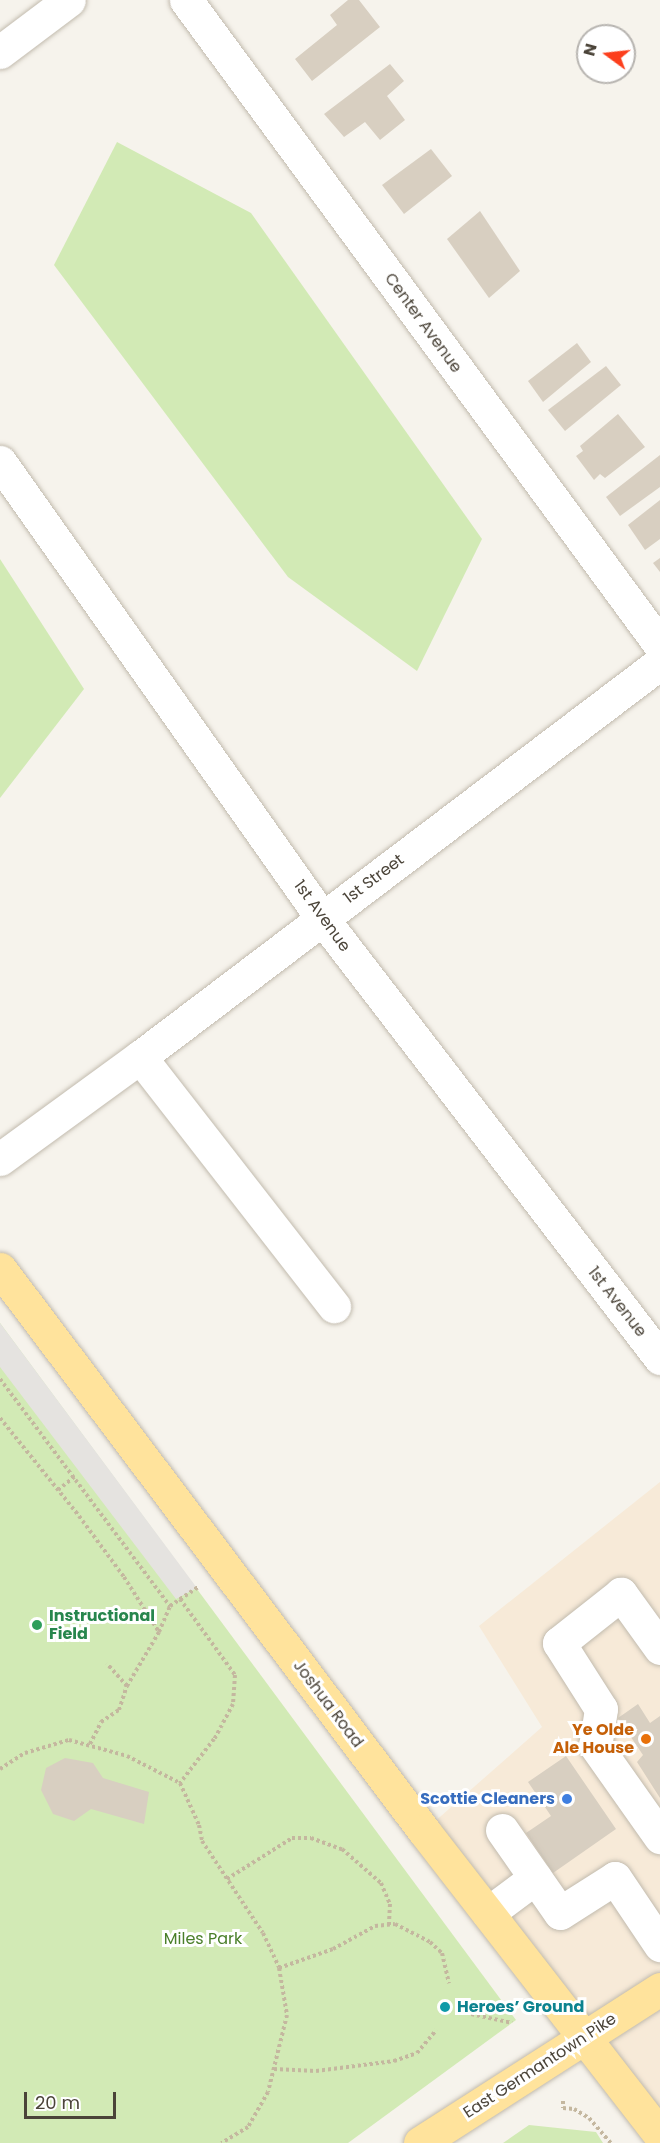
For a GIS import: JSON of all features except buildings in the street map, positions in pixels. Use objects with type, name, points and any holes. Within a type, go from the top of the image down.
[{"type":"main road","name":"Joshua Road","points":[[0,1269],[488,1913],[660,2135]]},
{"type":"main road","name":"East Germantown Pike","points":[[420,2143],[660,1989]]},
{"type":"street","points":[[0,52],[69,0]]},
{"type":"street","name":"Center Avenue","points":[[186,0],[660,645]]},
{"type":"street","name":"1st Avenue","points":[[0,462],[322,918],[660,1358]]},
{"type":"street","name":"1st Street","points":[[0,1159],[140,1057],[660,663]]},
{"type":"street","points":[[140,1057],[334,1306]]},
{"type":"street","points":[[660,1648],[621,1593],[559,1643],[601,1709],[595,1745],[660,1837]]},
{"type":"street","points":[[502,1830],[560,1913],[615,1878],[660,1945]]},
{"type":"street","points":[[488,1913],[536,1878]]},
{"type":"path","points":[[0,1379],[170,1606]]},
{"type":"path","points":[[0,1418],[124,1577],[159,1632]]},
{"type":"path","points":[[58,1490],[74,1478]]},
{"type":"path","points":[[90,1744],[101,1722],[119,1710],[127,1686],[159,1632],[170,1606],[198,1587]]},
{"type":"path","points":[[180,1599],[235,1675],[233,1704],[214,1739],[180,1783]]},
{"type":"path","points":[[107,1664],[127,1686]]},
{"type":"path","points":[[0,1769],[25,1753],[69,1740],[127,1756],[180,1783],[200,1825],[202,1841],[263,1933],[279,1968],[287,2015],[268,2092],[248,2127],[221,2143]]},
{"type":"path","points":[[227,1879],[292,1838],[311,1838],[342,1850],[381,1883],[390,1904],[389,1925]]},
{"type":"path","points":[[279,1968],[333,1949],[375,1926],[389,1925],[407,1929],[430,1942],[442,1953],[449,1983]]},
{"type":"path","points":[[471,2014],[512,2023]]},
{"type":"path","points":[[274,2069],[316,2071],[394,2061],[417,2053],[436,2030]]},
{"type":"path","points":[[563,2101],[563,2108],[574,2109],[589,2118],[611,2143]]},
{"type":"shaded area","points":[[0,1323],[197,1588],[176,1599],[0,1367]]},
{"type":"shaded area","points":[[660,1482],[660,2135],[424,1831],[542,1727],[479,1626]]},
{"type":"green space","points":[[117,142],[251,213],[482,539],[417,671],[288,577],[54,265]]},
{"type":"green space","points":[[0,559],[84,689],[0,798]]},
{"type":"green space","name":"Miles Park","points":[[0,1323],[516,2020],[348,2143],[0,2143]]},
{"type":"green space","points":[[529,2125],[596,2132],[603,2143],[503,2143]]},
{"type":"place","name":"Instructional Field","points":[[37,1625]]},
{"type":"place","name":"Ye Olde Ale House","points":[[646,1739]]},
{"type":"place","name":"Scottie Cleaners","points":[[567,1799]]},
{"type":"place","name":"Heroes’ Ground","points":[[445,2007]]}]
